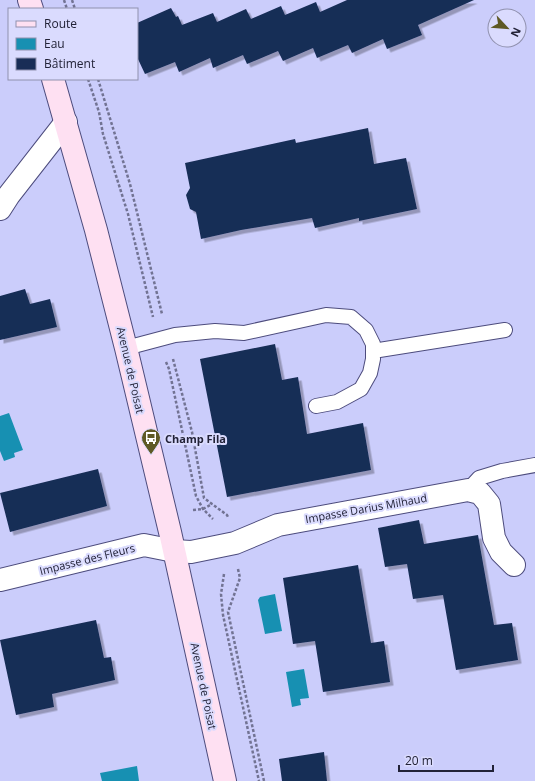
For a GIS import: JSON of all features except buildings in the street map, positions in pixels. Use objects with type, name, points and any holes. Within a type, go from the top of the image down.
[{"type":"main road","name":"Avenue de Poisat","points":[[53,80],[98,237],[126,348],[174,550],[225,781]]},
{"type":"street","points":[[0,209],[9,195],[66,122]]},
{"type":"street","points":[[468,490],[480,493],[488,504],[494,538],[501,552],[514,565]]},
{"type":"street","name":"Impasse Darius Milhaud","points":[[174,550],[191,552],[228,544],[278,525],[468,490]]},
{"type":"street","name":"Impasse des Fleurs","points":[[0,580],[144,545],[174,550]]},
{"type":"lane","points":[[126,348],[175,335],[215,331],[244,333],[326,315],[351,317],[366,330],[373,344],[373,359],[370,373],[361,389],[337,402],[316,406]]},
{"type":"lane","points":[[373,351],[505,330]]},
{"type":"lane","points":[[468,490],[479,478],[502,471],[535,464]]},
{"type":"path","points":[[88,80],[99,112]]},
{"type":"path","points":[[98,80],[130,184],[167,338],[192,432],[204,498],[227,515],[228,544],[221,594],[223,615],[259,781]]},
{"type":"path","points":[[228,544],[240,578],[228,612],[264,781]]},
{"type":"water","points":[[9,413],[23,450],[14,453],[15,457],[4,461],[0,451],[0,416]]},
{"type":"water","points":[[275,594],[282,631],[265,634],[258,600],[260,597]]},
{"type":"water","points":[[304,669],[309,698],[300,699],[301,705],[292,707],[286,672]]},
{"type":"water","points":[[137,766],[139,781],[102,781],[100,773]]},
{"type":"place","name":"Champ Fila","points":[[151,455]]}]
